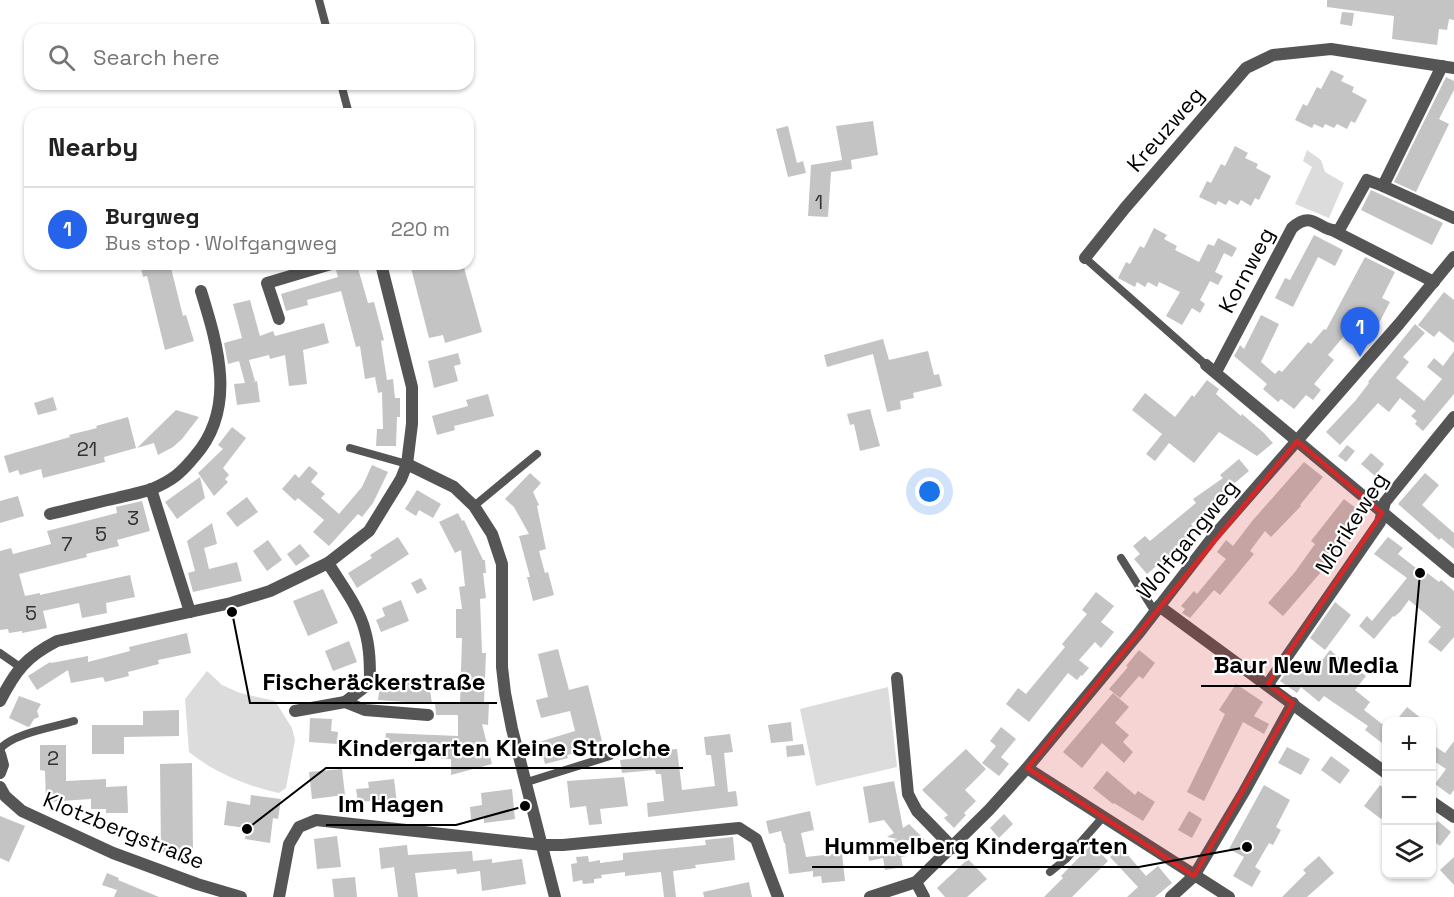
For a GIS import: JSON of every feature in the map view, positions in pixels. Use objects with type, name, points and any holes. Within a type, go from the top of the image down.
[{"type":"street","name":"Kreuzweg","points":[[1085,258],[1125,208],[1246,68],[1273,55],[1331,49],[1448,67]]},
{"type":"street","points":[[1383,186],[1448,67]]},
{"type":"street","points":[[1334,231],[1339,230],[1367,180],[1454,218]]},
{"type":"street","name":"Kornweg","points":[[1211,369],[1292,228],[1300,220],[1312,220],[1434,282]]},
{"type":"street","name":"Wolfgangweg","points":[[870,897],[916,882],[953,848],[1027,768],[1213,537],[1454,257]]},
{"type":"street","points":[[279,319],[267,282],[310,270]]},
{"type":"street","points":[[0,701],[20,667],[35,652],[57,641],[231,603],[270,591],[328,563],[369,531],[401,479],[407,464],[412,424],[412,387],[383,270]]},
{"type":"street","points":[[50,514],[151,489],[180,474],[203,447],[218,413],[220,393],[219,356],[201,291]]},
{"type":"street","points":[[1211,369],[1454,572]]},
{"type":"street","name":"Mörikeweg","points":[[1268,684],[1380,522],[1385,502],[1454,417]]},
{"type":"street","points":[[407,464],[454,487],[474,506],[492,534],[502,564],[502,667],[512,729],[555,897]]},
{"type":"street","points":[[151,489],[190,612]]},
{"type":"street","points":[[295,711],[345,702],[370,683],[370,657],[365,629],[328,563]]},
{"type":"street","points":[[1157,609],[1268,684],[1383,771]]},
{"type":"street","points":[[897,678],[908,794],[917,811],[953,848]]},
{"type":"street","points":[[345,702],[365,710],[429,715]]},
{"type":"street","points":[[1172,897],[1194,876],[1293,703]]},
{"type":"street","points":[[0,754],[3,765],[0,773]]},
{"type":"street","points":[[1027,768],[1228,897]]},
{"type":"street","name":"Klotzbergstraße","points":[[0,787],[5,796],[22,811],[113,853],[196,885],[242,897]]},
{"type":"street","points":[[1436,805],[1454,817]]},
{"type":"street","points":[[279,897],[289,844],[299,827],[316,820],[542,845],[575,844],[740,828],[756,839],[778,897]]},
{"type":"street","points":[[916,882],[924,897]]},
{"type":"lane","points":[[319,0],[325,24]]},
{"type":"lane","points":[[343,90],[347,108]]},
{"type":"lane","name":"Kreuzweg","points":[[1085,258],[1211,369]]},
{"type":"lane","points":[[350,448],[407,464]]},
{"type":"lane","points":[[474,506],[537,454]]},
{"type":"lane","points":[[1121,558],[1157,609]]},
{"type":"lane","points":[[0,653],[20,667]]},
{"type":"lane","points":[[0,749],[4,744],[23,736],[74,721]]},
{"type":"lane","points":[[527,782],[610,756]]},
{"type":"lane","points":[[1050,872],[1073,851],[1103,817]]},
{"type":"highlighted area","points":[[1297,441],[1382,513],[1268,684],[1293,703],[1194,876],[1027,768]]},
{"type":"shaded area","points":[[1307,150],[1321,160],[1325,172],[1344,183],[1329,218],[1295,204],[1312,167],[1303,161]]},
{"type":"shaded area","points":[[207,671],[222,685],[240,693],[275,701],[292,728],[295,740],[286,788],[279,793],[232,778],[189,752],[185,699]]},
{"type":"shaded area","points":[[888,687],[897,767],[816,786],[800,709]]},
{"type":"building","points":[[1327,0],[1454,0],[1454,20],[1449,19],[1447,30],[1439,29],[1437,45],[1392,39],[1394,16],[1327,7]]},
{"type":"building","points":[[1342,12],[1354,13],[1352,26],[1340,24]]},
{"type":"building","points":[[1331,70],[1344,76],[1341,81],[1354,87],[1352,92],[1367,100],[1355,123],[1351,121],[1347,129],[1337,124],[1334,128],[1325,124],[1323,128],[1314,124],[1312,128],[1295,120],[1303,104],[1307,106],[1317,87],[1321,89]]},
{"type":"building","points":[[1446,77],[1454,81],[1454,90],[1439,119],[1449,124],[1416,192],[1394,182]]},
{"type":"building","points":[[873,121],[878,155],[851,160],[852,169],[831,172],[828,217],[808,216],[811,165],[842,160],[836,126]]},
{"type":"building","points":[[788,126],[797,163],[803,161],[806,173],[788,177],[776,129]]},
{"type":"building","points":[[1235,146],[1248,153],[1245,158],[1258,164],[1256,168],[1271,176],[1259,200],[1255,198],[1251,206],[1241,200],[1238,205],[1229,200],[1226,205],[1218,201],[1216,205],[1199,197],[1207,181],[1211,183],[1221,164],[1225,166]]},
{"type":"building","points":[[1371,190],[1443,223],[1432,245],[1361,210]]},
{"type":"building","points":[[1154,228],[1167,235],[1164,239],[1177,246],[1175,250],[1199,262],[1208,244],[1214,246],[1218,238],[1237,248],[1232,257],[1224,253],[1215,272],[1223,276],[1218,285],[1210,281],[1200,300],[1205,304],[1200,313],[1192,308],[1182,325],[1166,316],[1180,292],[1159,282],[1157,287],[1148,282],[1145,287],[1137,282],[1135,287],[1118,278],[1126,262],[1130,264],[1140,246],[1144,248]]},
{"type":"building","points":[[1314,235],[1343,250],[1335,266],[1318,257],[1293,307],[1275,298],[1285,278],[1290,280]]},
{"type":"building","points":[[1365,257],[1395,272],[1382,298],[1390,302],[1379,323],[1360,314],[1351,331],[1349,330],[1328,355],[1334,360],[1314,384],[1321,390],[1313,400],[1306,395],[1294,409],[1281,399],[1278,402],[1263,389],[1267,384],[1234,356],[1240,345],[1244,349],[1261,315],[1279,324],[1261,362],[1275,374],[1279,370],[1282,372],[1308,342],[1311,344],[1324,329],[1326,330]]},
{"type":"building","points":[[141,270],[172,270],[183,316],[186,315],[194,341],[165,350],[147,276],[143,277]]},
{"type":"building","points":[[336,270],[358,270],[368,303],[374,302],[384,340],[381,341],[387,380],[393,379],[395,398],[400,398],[396,446],[376,446],[377,429],[383,429],[382,392],[378,393],[375,377],[365,379],[360,346],[356,347],[341,291],[307,300],[308,305],[286,311],[281,294],[338,277]]},
{"type":"building","points":[[412,270],[465,270],[482,332],[445,343],[443,335],[429,338]]},
{"type":"building","points":[[1444,292],[1454,300],[1454,343],[1439,331],[1434,337],[1418,325]]},
{"type":"building","points":[[250,300],[260,336],[273,331],[275,336],[324,323],[329,343],[303,350],[307,384],[289,386],[285,355],[270,359],[269,355],[249,360],[255,381],[251,382],[257,381],[260,402],[237,405],[234,384],[245,383],[239,361],[228,364],[224,343],[242,338],[233,304]]},
{"type":"building","points":[[1415,324],[1425,333],[1403,357],[1409,362],[1396,378],[1424,401],[1442,379],[1427,367],[1434,358],[1443,366],[1454,351],[1454,394],[1423,431],[1415,424],[1417,421],[1411,416],[1416,411],[1400,398],[1389,412],[1378,403],[1340,445],[1326,432],[1356,400]]},
{"type":"building","points":[[883,339],[889,360],[928,351],[934,375],[939,374],[942,386],[913,393],[914,398],[900,401],[901,409],[887,412],[873,354],[827,367],[824,355]]},
{"type":"building","points":[[458,353],[461,364],[454,366],[458,381],[434,388],[428,361]]},
{"type":"building","points":[[1207,380],[1219,389],[1216,394],[1273,443],[1257,456],[1219,432],[1194,463],[1169,443],[1155,461],[1146,454],[1162,434],[1132,410],[1145,393],[1175,417]]},
{"type":"building","points":[[488,394],[494,416],[454,426],[455,430],[437,435],[432,416],[468,406],[466,400]]},
{"type":"building","points":[[53,397],[57,410],[38,415],[34,403]]},
{"type":"building","points":[[870,409],[880,446],[860,451],[854,424],[850,425],[847,414]]},
{"type":"building","points":[[176,410],[199,417],[182,439],[158,455],[154,443],[137,448]]},
{"type":"building","points":[[128,417],[136,448],[104,457],[105,462],[43,478],[41,469],[20,475],[18,470],[9,473],[4,456]]},
{"type":"building","points":[[232,427],[246,438],[223,468],[229,475],[225,479],[228,482],[214,496],[198,473],[223,449],[218,445]]},
{"type":"building","points":[[1347,445],[1355,451],[1346,462],[1338,456]]},
{"type":"building","points":[[1371,453],[1384,464],[1375,476],[1361,464]]},
{"type":"building","points":[[1239,459],[1249,471],[1217,498],[1221,503],[1191,524],[1197,531],[1147,574],[1134,559],[1140,554],[1133,546],[1145,536],[1150,541],[1196,503],[1193,499],[1223,478],[1220,475]]},
{"type":"building","points":[[1304,462],[1323,477],[1301,506],[1271,537],[1265,531],[1250,551],[1254,554],[1220,595],[1214,590],[1190,618],[1182,613],[1185,609],[1181,606],[1194,591],[1197,594],[1226,559],[1217,552],[1226,540],[1233,546]]},
{"type":"building","points":[[372,465],[388,472],[373,503],[362,517],[358,514],[329,546],[313,532],[324,520],[298,498],[295,501],[282,489],[295,474],[299,478],[309,466],[318,473],[311,482],[325,494],[321,498],[339,514],[362,487]]},
{"type":"building","points":[[530,473],[541,483],[533,492],[539,505],[537,506],[546,549],[539,551],[554,595],[533,601],[527,577],[530,577],[519,536],[529,534],[514,507],[505,499]]},
{"type":"building","points":[[1425,473],[1439,485],[1422,505],[1454,533],[1454,549],[1441,538],[1439,540],[1398,504]]},
{"type":"building","points":[[200,477],[205,498],[177,519],[165,502]]},
{"type":"building","points":[[417,490],[441,504],[433,518],[419,510],[416,516],[405,509]]},
{"type":"building","points":[[18,496],[24,516],[0,523],[0,501]]},
{"type":"building","points":[[247,497],[258,512],[237,527],[226,513]]},
{"type":"building","points":[[1344,499],[1357,509],[1339,533],[1342,536],[1322,560],[1328,564],[1283,616],[1268,603],[1295,572],[1315,544],[1311,541]]},
{"type":"building","points":[[142,501],[150,531],[117,540],[119,546],[86,554],[87,557],[19,574],[25,596],[40,593],[40,595],[130,575],[135,597],[106,603],[107,613],[82,618],[79,603],[43,611],[47,628],[22,633],[22,631],[9,633],[8,629],[0,630],[0,551],[11,548],[13,554],[51,544],[47,531],[117,513],[116,507]]},
{"type":"building","points":[[458,513],[485,560],[486,573],[483,573],[486,598],[480,599],[482,653],[486,653],[484,703],[489,703],[488,725],[482,724],[492,764],[451,775],[451,759],[384,752],[386,733],[458,736],[458,715],[436,715],[435,703],[460,703],[462,638],[456,638],[456,609],[462,609],[459,587],[465,586],[461,550],[455,553],[439,522]]},
{"type":"building","points":[[212,523],[217,544],[204,548],[209,569],[237,562],[242,581],[193,592],[188,573],[195,571],[187,541]]},
{"type":"building","points":[[398,537],[409,554],[357,588],[348,573],[372,558],[370,555]]},
{"type":"building","points":[[1388,537],[1403,548],[1398,554],[1439,582],[1441,580],[1454,591],[1454,637],[1441,652],[1428,642],[1441,627],[1409,600],[1374,639],[1359,626],[1367,616],[1372,621],[1407,578],[1374,554]]},
{"type":"building","points":[[268,540],[282,560],[267,571],[253,551]]},
{"type":"building","points":[[300,544],[310,556],[296,566],[287,554]]},
{"type":"building","points":[[421,578],[427,589],[417,594],[411,583]]},
{"type":"building","points":[[323,589],[338,623],[308,636],[293,601]]},
{"type":"building","points":[[1096,592],[1114,606],[1101,622],[1114,632],[1101,648],[1095,642],[1079,660],[1089,668],[1082,676],[1077,680],[1068,673],[1029,722],[1006,704],[1018,688],[1026,694],[1065,647],[1062,644],[1087,614],[1082,610]]},
{"type":"building","points":[[401,600],[409,621],[381,632],[376,620],[385,616],[382,608]]},
{"type":"building","points":[[1335,602],[1351,615],[1325,650],[1310,638]]},
{"type":"building","points":[[187,633],[191,653],[158,660],[159,664],[128,672],[129,676],[105,682],[103,677],[71,683],[68,670],[37,690],[28,676],[50,662],[88,656],[88,662],[130,651],[129,647]]},
{"type":"building","points":[[349,641],[357,662],[333,671],[325,651]]},
{"type":"building","points":[[558,649],[569,690],[588,685],[602,741],[578,747],[579,752],[567,755],[568,758],[545,764],[539,742],[575,731],[570,711],[541,718],[536,700],[548,697],[538,654]]},
{"type":"building","points":[[1139,650],[1155,663],[1143,679],[1139,676],[1120,698],[1109,689]]},
{"type":"building","points":[[1330,650],[1354,670],[1356,668],[1366,676],[1355,690],[1370,702],[1364,710],[1382,724],[1382,743],[1365,730],[1368,726],[1324,696],[1319,702],[1301,687],[1297,693],[1280,681],[1293,664],[1310,676]]},
{"type":"building","points":[[381,678],[429,682],[432,704],[378,700]]},
{"type":"building","points":[[1236,684],[1263,702],[1254,716],[1269,724],[1264,734],[1243,722],[1204,801],[1187,792],[1225,714],[1219,710]]},
{"type":"building","points":[[1113,693],[1129,707],[1115,723],[1129,735],[1123,742],[1133,752],[1124,763],[1102,743],[1082,768],[1063,752]]},
{"type":"building","points":[[19,696],[41,704],[37,711],[39,717],[34,719],[28,727],[9,718]]},
{"type":"building","points":[[1407,707],[1420,717],[1399,717]]},
{"type":"building","points":[[179,710],[179,736],[124,737],[124,754],[92,754],[92,725],[143,725],[143,711]]},
{"type":"building","points":[[310,718],[332,719],[331,731],[338,732],[337,744],[309,742]]},
{"type":"building","points":[[791,722],[793,741],[771,743],[768,725]]},
{"type":"building","points":[[1001,727],[1016,739],[1001,757],[1009,764],[999,776],[982,763],[996,746],[990,741]]},
{"type":"building","points":[[730,734],[733,752],[724,753],[728,792],[736,791],[738,806],[648,817],[647,803],[664,801],[661,774],[656,774],[655,770],[622,773],[620,760],[638,758],[637,752],[677,749],[682,790],[715,786],[711,755],[706,755],[704,737]]},
{"type":"building","points":[[1454,741],[1454,790],[1450,795],[1436,785],[1446,769],[1436,762],[1436,747],[1445,753]]},
{"type":"building","points":[[803,744],[805,755],[787,757],[786,746]]},
{"type":"building","points":[[40,745],[66,745],[66,781],[106,779],[106,787],[127,786],[128,813],[106,813],[106,809],[91,809],[91,799],[46,802],[45,771],[40,770]]},
{"type":"building","points":[[1287,747],[1310,759],[1301,775],[1278,763]]},
{"type":"building","points":[[966,749],[986,769],[965,790],[976,801],[954,828],[944,818],[948,815],[922,790]]},
{"type":"building","points":[[1331,756],[1350,770],[1340,784],[1321,770]]},
{"type":"building","points":[[192,763],[193,852],[161,852],[160,764]]},
{"type":"building","points":[[342,769],[345,795],[312,799],[309,772]]},
{"type":"building","points":[[1107,771],[1135,795],[1138,791],[1155,802],[1143,821],[1113,804],[1093,788]]},
{"type":"building","points":[[624,777],[628,806],[600,809],[602,824],[589,825],[586,806],[570,808],[567,781]]},
{"type":"building","points":[[394,779],[397,803],[371,806],[371,801],[358,802],[356,789],[369,788],[368,782]]},
{"type":"building","points":[[894,781],[903,828],[909,824],[928,843],[905,840],[906,856],[901,857],[903,867],[885,870],[883,858],[869,861],[867,845],[898,839],[887,837],[894,833],[884,820],[869,823],[863,787]]},
{"type":"building","points":[[1264,785],[1290,800],[1276,827],[1281,830],[1273,845],[1269,843],[1255,867],[1261,871],[1252,887],[1233,876],[1244,857],[1229,849]]},
{"type":"building","points":[[1380,785],[1382,787],[1381,819],[1364,806]]},
{"type":"building","points":[[512,789],[515,819],[484,823],[484,818],[471,819],[470,807],[482,805],[481,793]]},
{"type":"building","points":[[251,795],[281,799],[278,819],[273,818],[270,843],[245,839],[246,828],[224,825],[227,801],[250,805]]},
{"type":"building","points":[[810,811],[814,830],[801,833],[806,857],[842,853],[845,881],[822,883],[821,876],[813,877],[813,871],[789,874],[781,831],[769,834],[766,821]]},
{"type":"building","points":[[1189,811],[1202,819],[1192,838],[1178,830]]},
{"type":"building","points":[[1004,814],[1013,824],[999,838],[990,828]]},
{"type":"building","points":[[0,816],[25,826],[9,862],[0,858]]},
{"type":"building","points":[[1438,821],[1451,832],[1440,846],[1436,843],[1436,823]]},
{"type":"building","points":[[337,836],[341,867],[317,869],[314,839]]},
{"type":"building","points":[[733,837],[735,860],[695,865],[696,868],[673,871],[676,897],[664,897],[661,872],[625,876],[625,872],[601,875],[602,878],[594,879],[594,883],[583,884],[582,880],[573,882],[571,864],[577,863],[576,857],[588,856],[589,862],[600,860],[600,863],[623,860],[623,853],[706,845],[705,840]]},
{"type":"building","points":[[1092,844],[1108,861],[1072,897],[1044,897],[1063,878],[1061,876]]},
{"type":"building","points":[[407,845],[408,855],[472,851],[473,861],[492,859],[492,863],[522,859],[526,884],[482,891],[480,871],[457,874],[456,869],[415,873],[418,897],[398,897],[394,867],[381,869],[379,848]]},
{"type":"building","points":[[1121,847],[1146,876],[1158,866],[1172,883],[1155,897],[1127,897],[1138,887],[1110,857]]},
{"type":"building","points":[[1319,856],[1334,873],[1307,897],[1282,897],[1306,873],[1303,870]]},
{"type":"building","points":[[1454,857],[1454,885],[1440,870]]},
{"type":"building","points":[[968,859],[987,879],[967,897],[945,897],[937,888]]},
{"type":"building","points":[[107,873],[159,897],[114,897],[117,890],[102,885]]},
{"type":"building","points":[[355,877],[357,897],[334,897],[332,879]]},
{"type":"building","points":[[749,882],[752,897],[704,897],[703,892]]},
{"type":"place","name":"Burgweg","points":[[1360,357]]},
{"type":"place","name":"Baur New Media","points":[[1420,573]]},
{"type":"place","name":"Fischeräckerstraße","points":[[232,612]]},
{"type":"place","name":"Im Hagen","points":[[525,806]]},
{"type":"place","name":"Kindergarten Kleine Strolche","points":[[247,829]]},
{"type":"place","name":"Hummelberg Kindergarten","points":[[1247,847]]}]
